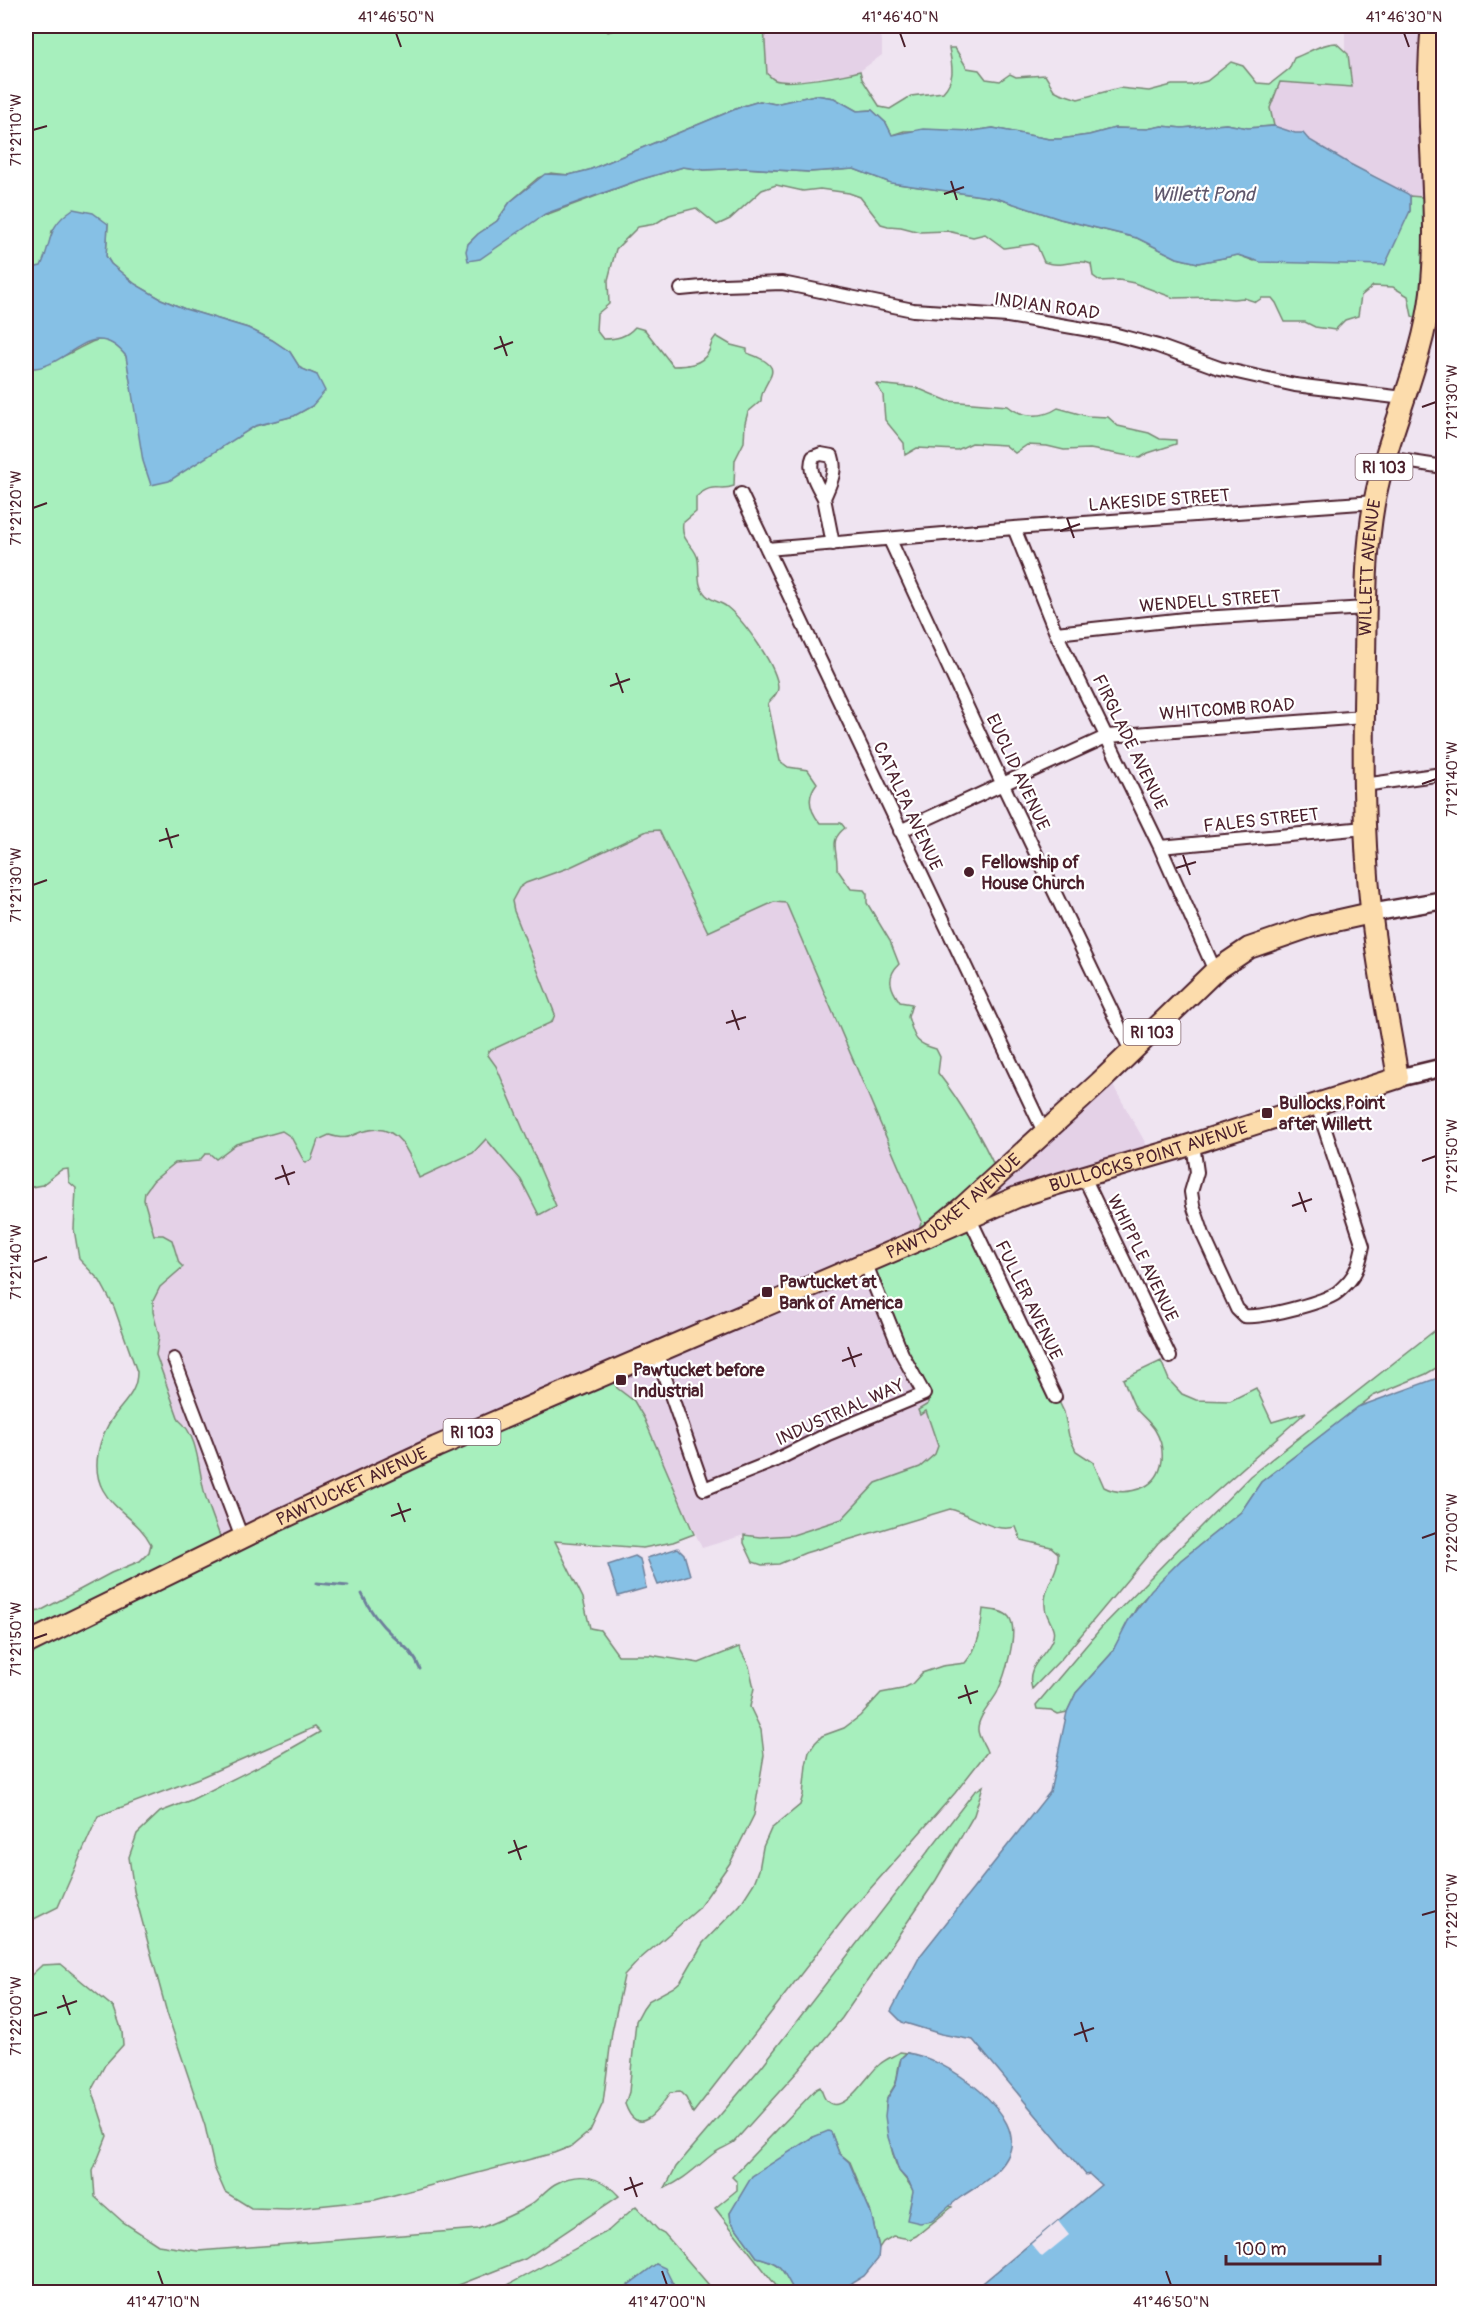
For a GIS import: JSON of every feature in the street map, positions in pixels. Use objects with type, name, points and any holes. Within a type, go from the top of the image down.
[{"type":"main road","name":"WILLETT AVENUE","points":[[1398,1078],[1371,913],[1365,828],[1363,717],[1366,608],[1368,550],[1375,502],[1419,350],[1431,292],[1436,234],[1437,93],[1430,46],[1432,26]]},
{"type":"main road","name":"PAWTUCKET AVENUE","points":[[967,1213],[1003,1170],[1215,970],[1249,948],[1323,923],[1371,913]]},
{"type":"main road","name":"BULLOCKS POINT AVENUE","points":[[926,1237],[967,1213],[1398,1078]]},
{"type":"main road","points":[[1003,1170],[1017,1197]]},
{"type":"main road","name":"PAWTUCKET AVENUE","points":[[26,1644],[242,1538],[436,1447],[926,1237]]},
{"type":"street","name":"INDIAN ROAD","points":[[681,289],[782,283],[913,310],[1008,316],[1113,334],[1158,346],[1219,368],[1295,385],[1404,398]]},
{"type":"street","points":[[1386,458],[1443,467]]},
{"type":"street","name":"CATALPA AVENUE","points":[[741,494],[1044,1132]]},
{"type":"street","points":[[824,498],[832,544]]},
{"type":"street","name":"LAKESIDE STREET","points":[[767,549],[1014,528],[1168,519],[1375,502]]},
{"type":"street","name":"FIRGLADE AVENUE","points":[[1014,528],[1056,633],[1108,736],[1215,970]]},
{"type":"street","name":"EUCLID AVENUE","points":[[890,540],[1003,785],[1131,1051]]},
{"type":"street","name":"WENDELL STREET","points":[[1056,633],[1185,620],[1366,608]]},
{"type":"street","name":"WHITCOMB ROAD","points":[[900,831],[1108,736],[1363,717]]},
{"type":"street","points":[[1364,785],[1442,774]]},
{"type":"street","name":"FALES STREET","points":[[1160,848],[1365,828]]},
{"type":"street","name":"PAWTUCKET AVENUE","points":[[1371,913],[1443,900]]},
{"type":"street","name":"BULLOCKS POINT AVENUE","points":[[1398,1078],[1443,1067]]},
{"type":"street","points":[[1193,1144],[1197,1172],[1191,1192],[1192,1205],[1204,1237],[1237,1308],[1244,1316],[1255,1317],[1299,1306],[1335,1294],[1344,1287],[1358,1266],[1363,1246],[1317,1105]]},
{"type":"street","name":"WHIPPLE AVENUE","points":[[1083,1175],[1170,1357]]},
{"type":"street","name":"FULLER AVENUE","points":[[967,1213],[1055,1397]]},
{"type":"street","name":"INDUSTRIAL WAY","points":[[656,1352],[704,1489],[774,1461],[828,1434],[924,1394],[902,1354],[865,1262]]},
{"type":"street","points":[[174,1359],[242,1538]]},
{"type":"shaded area","points":[[764,26],[866,26],[868,36],[879,36],[882,40],[882,55],[860,71],[839,77],[832,75],[776,81],[767,75]]},
{"type":"shaded area","points":[[1345,26],[1443,26],[1443,331],[1430,323],[1433,198],[1410,196],[1350,164],[1308,139],[1303,133],[1295,133],[1274,126],[1270,108],[1280,82],[1348,54],[1345,50]]},
{"type":"shaded area","points":[[659,830],[708,932],[774,902],[785,902],[796,925],[922,1221],[914,1240],[928,1404],[920,1415],[926,1410],[938,1446],[935,1455],[920,1467],[876,1483],[843,1519],[793,1535],[760,1537],[744,1535],[702,1548],[634,1401],[617,1388],[612,1378],[224,1547],[207,1500],[193,1441],[186,1425],[179,1420],[156,1355],[159,1336],[153,1312],[153,1301],[160,1287],[167,1282],[179,1263],[172,1240],[154,1235],[144,1200],[145,1192],[153,1181],[175,1163],[183,1164],[205,1154],[210,1154],[217,1159],[236,1144],[282,1131],[291,1137],[305,1163],[315,1150],[318,1140],[329,1135],[344,1139],[370,1129],[392,1132],[408,1149],[463,1156],[473,1153],[486,1139],[508,1163],[529,1194],[556,1205],[493,1061],[488,1055],[489,1051],[542,1028],[512,901],[519,888],[526,883],[568,868],[647,831]]},
{"type":"shaded area","points":[[1106,1073],[1145,1142],[1150,1156],[943,1221]]},
{"type":"green space","points":[[26,26],[603,26],[608,32],[627,26],[655,26],[657,30],[674,26],[764,26],[767,74],[773,79],[804,80],[860,71],[862,79],[880,107],[890,109],[911,96],[943,92],[951,77],[949,48],[955,48],[967,68],[979,70],[986,79],[1000,81],[1010,74],[1016,77],[1045,75],[1054,90],[1078,99],[1119,88],[1149,91],[1172,85],[1192,85],[1207,81],[1231,62],[1243,66],[1257,83],[1270,84],[1289,69],[1294,58],[1320,46],[1336,43],[1348,54],[1352,87],[1280,82],[1270,108],[1274,126],[1248,128],[1226,124],[1182,128],[1162,126],[1147,129],[1115,128],[1060,139],[993,128],[972,131],[904,131],[892,135],[886,123],[872,110],[857,111],[834,98],[815,95],[775,104],[760,101],[589,170],[569,175],[551,173],[538,178],[510,202],[497,221],[468,244],[639,180],[683,167],[704,170],[745,168],[809,172],[854,169],[891,183],[996,198],[1060,219],[1137,238],[1177,258],[1198,263],[1238,255],[1254,261],[1410,211],[1410,196],[1433,198],[1424,322],[1412,316],[1408,296],[1393,287],[1373,286],[1361,296],[1358,316],[1345,320],[1335,330],[1315,327],[1305,322],[1285,322],[1272,298],[1262,298],[1256,302],[1244,298],[1174,298],[1134,283],[1119,280],[1100,281],[1093,276],[1091,264],[1085,262],[1051,264],[1044,262],[1037,246],[1033,244],[1004,248],[985,234],[973,237],[947,231],[920,232],[888,226],[881,224],[860,197],[820,189],[803,191],[776,185],[762,190],[730,219],[717,225],[696,208],[669,215],[655,224],[638,227],[616,249],[608,280],[609,304],[597,314],[596,330],[603,339],[621,337],[635,327],[645,330],[673,366],[678,366],[693,364],[705,357],[716,336],[731,345],[747,349],[747,353],[769,364],[772,369],[761,401],[748,412],[744,442],[735,460],[734,486],[707,489],[696,497],[696,512],[683,523],[684,535],[697,555],[703,591],[708,597],[725,605],[734,613],[758,644],[772,668],[778,690],[768,703],[780,761],[788,767],[808,770],[817,783],[811,793],[810,803],[820,823],[841,823],[845,828],[835,842],[837,869],[851,889],[864,890],[867,894],[867,903],[890,941],[899,964],[891,978],[894,992],[900,1002],[912,1004],[908,1017],[916,1038],[919,1042],[936,1049],[940,1057],[938,1073],[970,1120],[997,1172],[964,1219],[1014,1307],[1064,1412],[1069,1436],[1076,1451],[1093,1462],[1104,1487],[1109,1489],[1129,1491],[1144,1487],[1157,1476],[1162,1461],[1159,1437],[1136,1409],[1123,1379],[1161,1361],[1169,1380],[1182,1394],[1196,1400],[1230,1401],[1256,1388],[1272,1422],[1306,1412],[1158,1543],[1062,1658],[1032,1689],[1033,1668],[1049,1647],[1053,1635],[1045,1599],[1057,1566],[1058,1553],[1051,1547],[1021,1540],[1016,1527],[990,1525],[950,1509],[805,1553],[779,1564],[762,1565],[753,1562],[744,1543],[744,1535],[760,1537],[793,1535],[842,1519],[876,1483],[920,1467],[935,1454],[938,1446],[926,1411],[920,1415],[918,1410],[928,1404],[928,1396],[864,1263],[914,1240],[922,1221],[786,903],[774,902],[708,932],[659,830],[647,831],[568,868],[526,883],[519,888],[512,901],[555,1014],[552,1022],[489,1051],[488,1055],[496,1066],[556,1206],[539,1215],[521,1180],[486,1139],[473,1153],[419,1178],[402,1143],[396,1136],[380,1129],[363,1131],[343,1138],[329,1135],[318,1140],[311,1160],[305,1163],[291,1137],[282,1131],[236,1144],[216,1159],[210,1154],[205,1154],[199,1161],[175,1163],[153,1181],[145,1192],[144,1200],[154,1235],[163,1235],[172,1240],[179,1263],[183,1267],[160,1287],[153,1301],[153,1312],[159,1336],[156,1355],[179,1420],[186,1427],[195,1446],[203,1488],[224,1547],[612,1378],[617,1388],[634,1401],[644,1418],[694,1534],[673,1542],[643,1548],[555,1541],[583,1598],[590,1628],[600,1630],[618,1655],[650,1655],[699,1663],[739,1647],[749,1666],[754,1688],[750,1707],[761,1730],[764,1755],[754,1815],[730,1863],[698,1909],[640,1959],[624,1976],[612,2032],[603,2103],[590,2131],[572,2146],[554,2153],[375,2200],[288,2209],[251,2208],[225,2192],[214,2167],[205,2126],[167,2013],[134,1891],[129,1857],[137,1834],[160,1812],[191,1800],[271,1760],[320,1732],[315,1727],[199,1778],[98,1816],[58,1907],[26,1923],[26,1613],[40,1611],[111,1573],[140,1561],[149,1552],[151,1544],[140,1529],[108,1498],[99,1481],[97,1461],[101,1442],[114,1416],[133,1391],[137,1372],[114,1307],[100,1281],[79,1259],[74,1229],[76,1188],[69,1182],[68,1169],[61,1170],[42,1185],[26,1188],[26,368],[62,357],[97,340],[110,342],[118,347],[126,356],[146,471],[205,456],[255,426],[294,416],[312,406],[317,375],[300,368],[290,352],[248,328],[185,309],[135,284],[111,264],[106,256],[108,224],[52,231],[48,252],[41,267],[26,269]]},
{"type":"green space","points":[[876,384],[917,388],[948,401],[1008,406],[1026,415],[1046,414],[1058,408],[1087,416],[1108,417],[1118,426],[1149,433],[1160,439],[1176,440],[1176,444],[1140,458],[1090,449],[1064,450],[1027,445],[1015,453],[1005,445],[972,443],[957,450],[917,448],[905,455],[904,443],[885,420],[883,395]]},
{"type":"green space","points":[[1443,1324],[1443,1364],[1426,1374],[1373,1396],[1261,1482],[1241,1512],[1181,1560],[1138,1605],[1111,1654],[1076,1693],[1067,1712],[1058,1714],[1051,1710],[1037,1709],[1036,1705],[1101,1628],[1250,1476]]},
{"type":"green space","points":[[983,1609],[1003,1613],[1009,1617],[1013,1633],[1010,1655],[1000,1686],[978,1725],[979,1735],[987,1752],[955,1793],[846,1916],[693,2113],[686,2098],[680,2092],[670,2093],[648,2118],[642,2121],[636,2120],[630,2115],[625,2104],[629,2092],[636,2021],[648,2001],[681,1981],[703,1943],[740,1905],[754,1883],[763,1847],[771,1829],[800,1805],[809,1752],[815,1743],[822,1736],[844,1728],[860,1716],[881,1693],[902,1689],[912,1684],[922,1673],[942,1666],[965,1663],[976,1644]]},
{"type":"green space","points":[[983,1786],[974,1815],[936,1880],[842,2018],[734,2142],[715,2152],[684,2177],[665,2188],[676,2167],[762,2066],[974,1792]]},
{"type":"green space","points":[[61,1964],[114,2008],[122,2031],[123,2045],[105,2065],[92,2089],[107,2136],[93,2171],[95,2197],[123,2222],[158,2245],[198,2251],[478,2229],[524,2209],[552,2186],[564,2180],[581,2177],[605,2184],[619,2196],[525,2259],[441,2292],[26,2292],[26,2037],[31,2051],[25,2014],[25,1994],[28,1979],[42,1965]]},
{"type":"green space","points":[[900,2052],[907,2053],[901,2058],[896,2082],[886,2106],[887,2125],[894,2158],[913,2191],[952,2207],[916,2236],[910,2239],[893,2236],[883,2242],[879,2248],[871,2213],[850,2162],[839,2153],[831,2132],[811,2138],[730,2213],[731,2221],[757,2257],[777,2265],[795,2292],[781,2292],[715,2208],[737,2190],[737,2182],[732,2177],[816,2089],[820,2087],[825,2099],[833,2104],[840,2104],[855,2092],[880,2064]]},
{"type":"green space","points":[[636,2206],[658,2230],[664,2233],[715,2292],[670,2292],[675,2287],[656,2264],[619,2292],[495,2292],[608,2231]]},
{"type":"water","name":"Willett Pond","points":[[815,95],[834,98],[857,111],[872,110],[886,123],[892,135],[923,129],[972,131],[993,128],[1060,139],[1115,128],[1147,129],[1162,126],[1182,128],[1226,124],[1248,128],[1274,126],[1295,133],[1303,133],[1308,139],[1350,164],[1408,194],[1410,211],[1385,265],[1260,262],[1238,255],[1198,263],[1177,258],[1137,238],[1060,219],[996,198],[891,183],[854,169],[809,172],[745,168],[704,170],[683,167],[639,180],[545,214],[480,259],[468,261],[466,251],[468,244],[497,221],[510,202],[545,174],[569,175],[589,170],[760,101],[775,104]]},
{"type":"water","points":[[73,209],[93,213],[108,224],[106,256],[111,264],[135,284],[185,309],[248,328],[272,340],[290,352],[300,368],[317,375],[325,391],[312,406],[294,416],[255,426],[169,481],[151,485],[143,461],[126,356],[113,344],[101,340],[89,342],[40,367],[26,368],[26,269],[41,266],[54,228]]},
{"type":"water","points":[[1443,1376],[1443,2292],[972,2292],[1101,2185],[1089,2174],[1086,2175],[973,2040],[941,2034],[902,2022],[891,2011],[920,1956],[1050,1792],[1067,1712],[1076,1693],[1111,1654],[1128,1621],[1151,1590],[1181,1560],[1241,1512],[1261,1482],[1358,1407]]},
{"type":"water","points":[[678,1548],[684,1554],[690,1575],[658,1585],[647,1558]]},
{"type":"water","points":[[635,1556],[640,1559],[646,1588],[618,1596],[608,1565]]},
{"type":"water","points":[[907,2053],[941,2065],[961,2076],[979,2090],[996,2107],[1007,2124],[1011,2141],[1007,2158],[992,2175],[932,2221],[920,2223],[907,2220],[913,2191],[909,2182],[899,2171],[888,2137],[885,2116],[887,2099],[896,2084],[901,2058]]},
{"type":"water","points":[[828,2131],[831,2132],[839,2153],[849,2162],[871,2213],[879,2248],[878,2259],[864,2276],[837,2292],[795,2292],[778,2265],[757,2257],[731,2221],[730,2213],[752,2176],[811,2138]]},
{"type":"water","points":[[656,2264],[665,2268],[675,2288],[670,2292],[619,2292]]},
{"type":"pier","points":[[1058,2221],[1069,2235],[1042,2257],[1031,2244]]},
{"type":"waterway","points":[[317,1583],[348,1586]]},
{"type":"waterway","points":[[362,1594],[375,1616],[409,1651],[420,1669]]},
{"type":"place","name":"Fellowship of House Church","points":[[969,872]]},
{"type":"place","name":"Bullocks Point after Willett","points":[[1267,1113]]},
{"type":"place","name":"Pawtucket at Bank of America","points":[[767,1292]]},
{"type":"place","name":"Pawtucket before Industrial","points":[[621,1380]]}]
